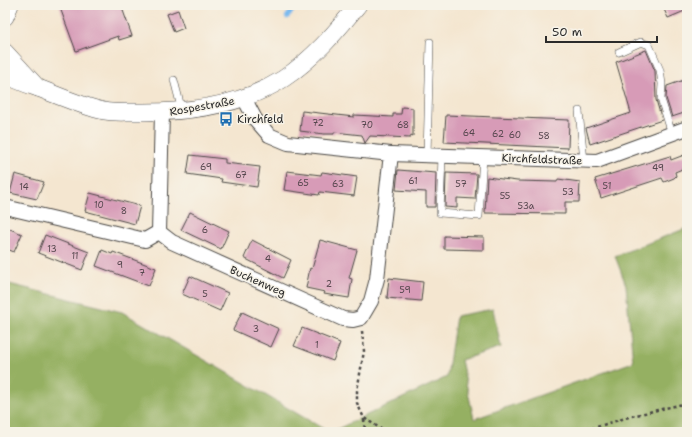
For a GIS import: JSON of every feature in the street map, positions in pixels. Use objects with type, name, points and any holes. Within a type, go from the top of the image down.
[{"type":"street","points":[[5,17],[10,5]]},
{"type":"street","name":"Rospestraße","points":[[5,74],[17,82],[105,111],[162,113],[182,111],[244,98],[283,79],[325,46],[358,5]]},
{"type":"street","name":"Rospestraße","points":[[5,52],[38,88]]},
{"type":"street","name":"Kirchfeldstraße","points":[[244,98],[255,118],[269,135],[288,143],[391,154],[597,161],[687,128]]},
{"type":"street","points":[[5,207],[145,240],[159,232],[162,113]]},
{"type":"street","points":[[361,318],[371,301],[378,278],[391,154]]},
{"type":"street","name":"Buchenweg","points":[[159,232],[172,242],[343,319],[353,320],[361,318]]},
{"type":"lane","points":[[427,155],[430,42]]},
{"type":"lane","points":[[619,52],[641,42],[649,45],[660,70],[662,84],[661,99],[672,134]]},
{"type":"lane","points":[[174,80],[182,111]]},
{"type":"lane","points":[[578,111],[584,161]]},
{"type":"lane","points":[[442,156],[440,213],[480,216],[483,157]]},
{"type":"path","points":[[361,318],[364,351],[357,390],[357,403],[364,418],[365,432]]},
{"type":"path","points":[[580,432],[632,416],[687,404]]},
{"type":"path","points":[[364,418],[386,432]]},
{"type":"green space","points":[[687,228],[687,432],[331,432],[447,377],[456,316],[493,309],[501,347],[461,360],[474,419],[633,362],[626,285],[615,256]]},
{"type":"green space","points":[[5,283],[122,312],[329,432],[5,432]]},
{"type":"building","points":[[59,5],[121,5],[132,36],[119,40],[118,36],[76,51]]},
{"type":"building","points":[[662,5],[687,5],[687,10],[668,18]]},
{"type":"building","points":[[178,10],[184,28],[174,32],[167,14]]},
{"type":"building","points":[[646,50],[655,71],[656,100],[662,120],[590,144],[586,128],[631,113],[616,62]]},
{"type":"building","points":[[684,80],[687,88],[687,112],[672,117],[666,98],[667,86]]},
{"type":"building","points":[[402,107],[413,108],[413,136],[411,135],[410,138],[370,136],[365,143],[362,135],[334,132],[334,134],[324,134],[300,131],[302,111],[354,117],[354,115],[393,117],[393,114],[401,114]]},
{"type":"building","points":[[446,115],[569,120],[568,148],[444,142]]},
{"type":"building","points":[[190,155],[225,159],[225,163],[260,167],[257,187],[221,182],[222,179],[187,174]]},
{"type":"building","points":[[684,155],[687,167],[675,172],[676,176],[674,178],[664,182],[662,178],[601,198],[595,179],[670,156],[671,160]]},
{"type":"building","points":[[398,170],[436,173],[435,207],[426,207],[426,192],[396,190]]},
{"type":"building","points":[[287,171],[321,175],[322,172],[357,177],[354,196],[320,192],[319,195],[284,190]]},
{"type":"building","points":[[446,173],[477,174],[475,199],[457,198],[457,208],[445,207]]},
{"type":"building","points":[[15,174],[44,182],[37,199],[10,193]]},
{"type":"building","points":[[487,177],[517,181],[557,182],[558,179],[580,182],[579,202],[565,202],[565,214],[485,213]]},
{"type":"building","points":[[90,193],[140,206],[135,224],[85,211]]},
{"type":"building","points":[[190,212],[229,231],[221,249],[181,230]]},
{"type":"building","points":[[5,227],[22,234],[14,252],[5,248]]},
{"type":"building","points":[[45,235],[89,252],[82,270],[38,253]]},
{"type":"building","points":[[444,236],[484,237],[484,250],[444,249]]},
{"type":"building","points":[[252,240],[291,260],[283,278],[244,258]]},
{"type":"building","points":[[320,240],[357,250],[349,278],[352,279],[349,298],[324,294],[325,292],[306,288],[310,268],[312,269]]},
{"type":"building","points":[[102,250],[112,254],[113,252],[156,268],[149,286],[96,266]]},
{"type":"building","points":[[190,276],[228,293],[220,311],[182,294]]},
{"type":"building","points":[[389,278],[423,282],[421,301],[387,298]]},
{"type":"building","points":[[242,312],[279,329],[271,347],[233,330]]},
{"type":"building","points":[[302,328],[340,343],[333,361],[294,346]]},
{"type":"waterway","points":[[287,17],[297,5]]},
{"type":"place","name":"Kirchfeld","points":[[226,119]]}]
